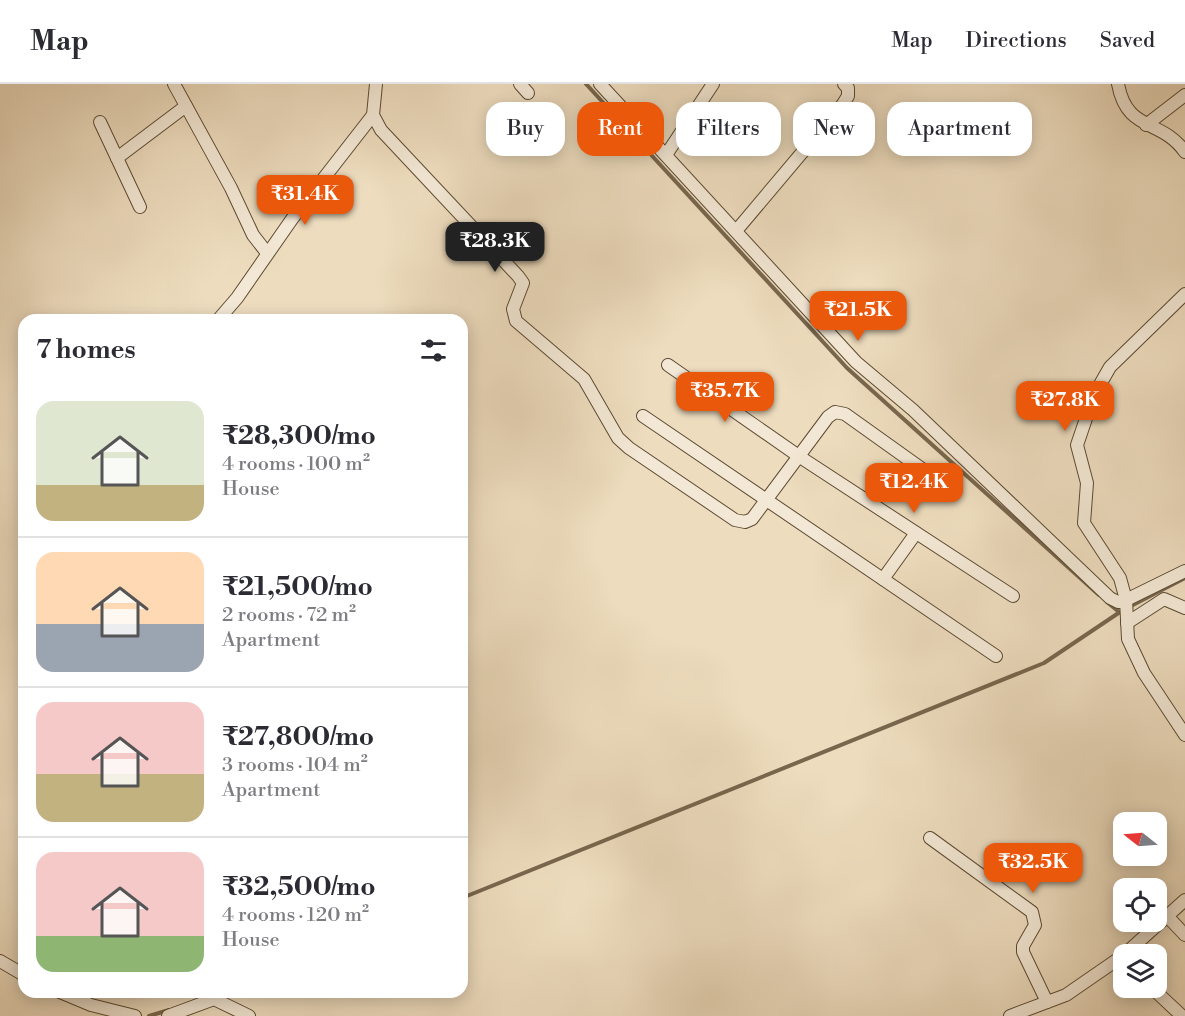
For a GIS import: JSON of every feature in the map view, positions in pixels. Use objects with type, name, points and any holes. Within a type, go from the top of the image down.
[{"type":"street","points":[[174,84],[231,188],[253,235],[267,253]]},
{"type":"street","points":[[375,84],[373,115],[381,130],[522,280],[522,287],[513,309],[516,321],[584,379],[618,438],[735,520],[745,522],[753,519],[828,417],[840,412],[936,478]]},
{"type":"street","points":[[600,84],[856,362],[913,410],[1110,597],[1126,609]]},
{"type":"street","points":[[666,155],[713,84]]},
{"type":"street","points":[[736,231],[843,104],[848,96],[848,88],[844,84]]},
{"type":"street","points":[[1118,84],[1125,108],[1134,118],[1164,132],[1185,152]]},
{"type":"street","points":[[1146,125],[1185,95]]},
{"type":"street","points":[[117,158],[186,106]]},
{"type":"street","points":[[223,314],[373,115]]},
{"type":"street","points":[[100,122],[140,207]]},
{"type":"street","points":[[1185,294],[1110,367],[1098,387],[1077,446],[1087,483],[1084,523],[1120,578],[1126,609],[1128,639],[1144,673],[1185,735]]},
{"type":"street","points":[[668,365],[800,457],[1012,596]]},
{"type":"street","points":[[644,416],[996,656]]},
{"type":"street","points":[[884,579],[916,533]]},
{"type":"street","points":[[1126,609],[1185,571]]},
{"type":"street","points":[[1126,609],[1164,599],[1185,608]]},
{"type":"street","points":[[930,838],[1032,912],[1035,925],[1023,946],[1023,952],[1047,1002]]},
{"type":"street","points":[[1185,900],[1167,916],[1185,935]]},
{"type":"street","points":[[1137,944],[1150,932]]},
{"type":"street","points":[[0,961],[18,972]]},
{"type":"street","points":[[1010,1016],[1023,1014],[1066,995],[1113,964]]},
{"type":"street","points":[[77,998],[91,1005],[135,1016]]},
{"type":"street","points":[[1163,998],[1182,1016]]},
{"type":"street","points":[[168,1016],[214,999],[249,1016]]},
{"type":"waterway","points":[[586,84],[847,368],[1099,595]]},
{"type":"waterway","points":[[1129,607],[1185,578]]},
{"type":"waterway","points":[[1107,602],[1119,612]]},
{"type":"waterway","points":[[468,896],[1044,663],[1123,610]]},
{"type":"waterway","points":[[149,1016],[169,1010]]}]
